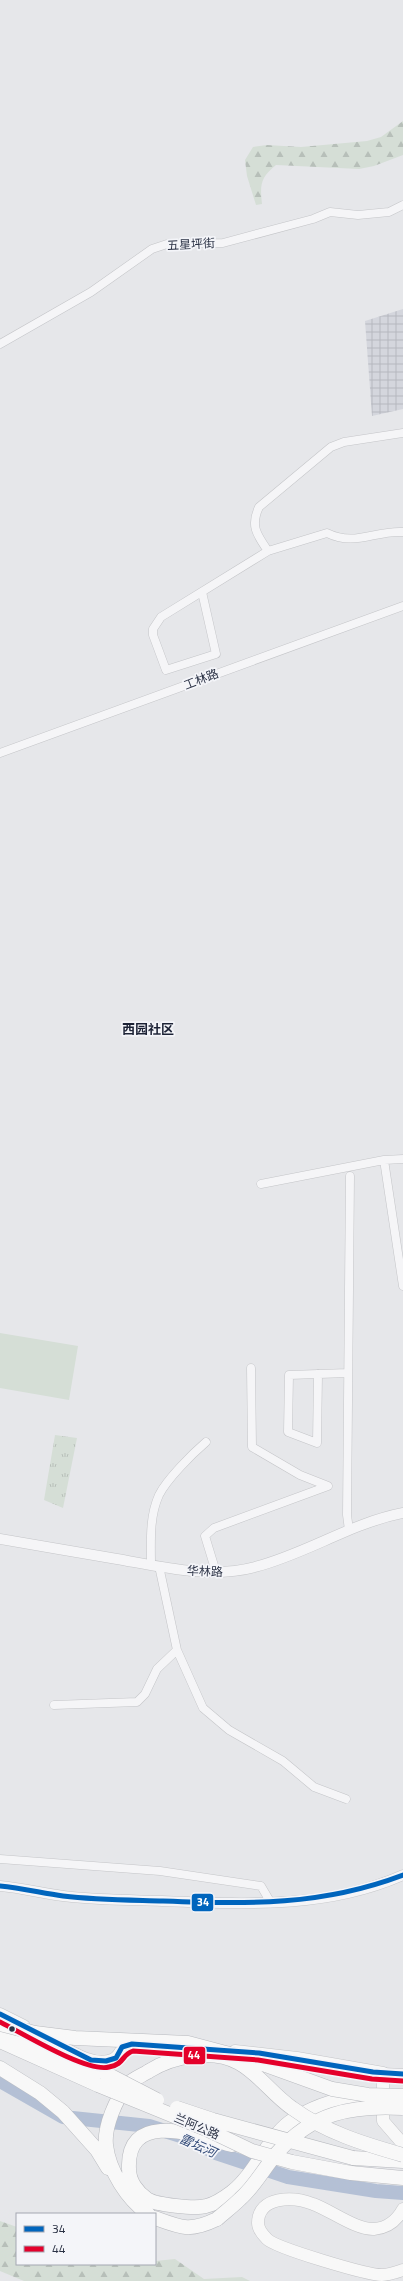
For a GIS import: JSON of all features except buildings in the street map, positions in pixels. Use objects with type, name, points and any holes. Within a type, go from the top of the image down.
[{"type":"highway","points":[[0,2024],[35,2033],[75,2038],[188,2043],[252,2060],[332,2089],[368,2095],[403,2096]]},
{"type":"highway","name":"兰阿公路","points":[[0,2030],[105,2073],[163,2103],[213,2120],[353,2158],[403,2161]]},
{"type":"highway","name":"兰阿公路","points":[[0,2041],[98,2085],[206,2129],[252,2151],[292,2162],[329,2169],[403,2178]]},
{"type":"highway","points":[[102,2147],[112,2114],[129,2084],[158,2065],[178,2057],[206,2056],[239,2063],[292,2108],[345,2137],[403,2155]]},
{"type":"highway","points":[[0,2068],[40,2093],[102,2147],[134,2204],[147,2213]]},
{"type":"highway","points":[[252,2151],[175,2130],[148,2132],[136,2141],[133,2148],[128,2161],[129,2177],[148,2199],[188,2208],[206,2206],[221,2200],[248,2177],[268,2148],[290,2122],[339,2099],[368,2095]]},
{"type":"highway","points":[[156,2218],[184,2228],[202,2226],[217,2219],[240,2199],[276,2154],[300,2130],[330,2115],[355,2108],[376,2106],[403,2108]]},
{"type":"main road","points":[[0,2014],[91,2060],[106,2061],[116,2058],[122,2047],[132,2044],[259,2053],[383,2073],[383,2121],[390,2131],[403,2144]]},
{"type":"main road","points":[[403,2209],[389,2225],[373,2229],[356,2224],[311,2203],[285,2199],[270,2202],[262,2207],[258,2215],[258,2226],[267,2240],[357,2270],[382,2275],[403,2270]]},
{"type":"street","name":"五星坪街","points":[[0,344],[91,292],[152,249],[167,244],[223,243],[313,219],[330,212],[358,215],[389,212],[403,205]]},
{"type":"street","points":[[268,551],[254,525],[254,517],[259,507],[330,447],[344,442],[403,433]]},
{"type":"street","points":[[202,592],[216,654],[166,670],[153,635],[153,629],[161,617],[268,551],[327,534],[339,540],[349,540],[403,532]]},
{"type":"street","name":"工林路","points":[[0,753],[403,606]]},
{"type":"street","points":[[262,1184],[384,1160],[403,1159]]},
{"type":"street","points":[[384,1160],[403,1286]]},
{"type":"street","points":[[349,1530],[347,1515],[350,1176]]},
{"type":"street","points":[[216,1572],[205,1536],[214,1528],[328,1486],[300,1475],[252,1447],[251,1368]]},
{"type":"street","points":[[318,1374],[317,1443],[288,1432],[289,1375],[318,1374],[348,1373]]},
{"type":"street","points":[[206,1442],[190,1456],[160,1495],[150,1531],[155,1566],[177,1650],[203,1708],[229,1730],[283,1761],[314,1787],[346,1799]]},
{"type":"street","name":"华林路","points":[[0,1539],[155,1566],[216,1572],[255,1567],[300,1552],[349,1530],[403,1513]]},
{"type":"street","points":[[54,1706],[137,1702],[145,1694],[158,1669],[177,1650]]},
{"type":"street","points":[[0,1859],[160,1871],[261,1886],[271,1903]]},
{"type":"street","points":[[0,1886],[71,1897],[210,1903],[271,1903],[300,1902],[343,1895],[382,1884],[403,1875]]},
{"type":"street","points":[[383,2073],[403,2074]]},
{"type":"shaded area","points":[[403,309],[403,409],[372,416],[365,321]]},
{"type":"green space","points":[[403,121],[403,155],[374,166],[359,169],[276,165],[267,174],[262,182],[262,204],[256,205],[247,176],[245,160],[253,147],[267,145],[301,147],[367,141],[381,137]]},
{"type":"green space","points":[[0,1333],[78,1346],[69,1400],[0,1388]]},
{"type":"green space","points":[[55,1435],[77,1438],[63,1508],[44,1500]]},
{"type":"green space","points":[[0,2221],[16,2227],[16,2265],[156,2265],[156,2261],[175,2259],[204,2279],[242,2277],[250,2281],[24,2281],[0,2271]]},
{"type":"waterway","name":"雷坛河","points":[[0,2081],[63,2117],[149,2126],[184,2137],[216,2153],[288,2177],[376,2191],[403,2193]]},
{"type":"transit line","name":"34","points":[[0,1886],[63,1896],[113,1900],[225,1903],[284,1901],[314,1898],[343,1893],[403,1875]]},
{"type":"transit line","name":"34","points":[[0,2014],[91,2060],[106,2061],[116,2058],[122,2047],[132,2044],[259,2053],[373,2072],[403,2074]]},
{"type":"transit line","name":"44","points":[[0,2022],[54,2051],[86,2064],[99,2067],[114,2066],[133,2051],[258,2060],[372,2079],[403,2081]]},
{"type":"district","name":"西园社区","points":[[148,1029]]}]
